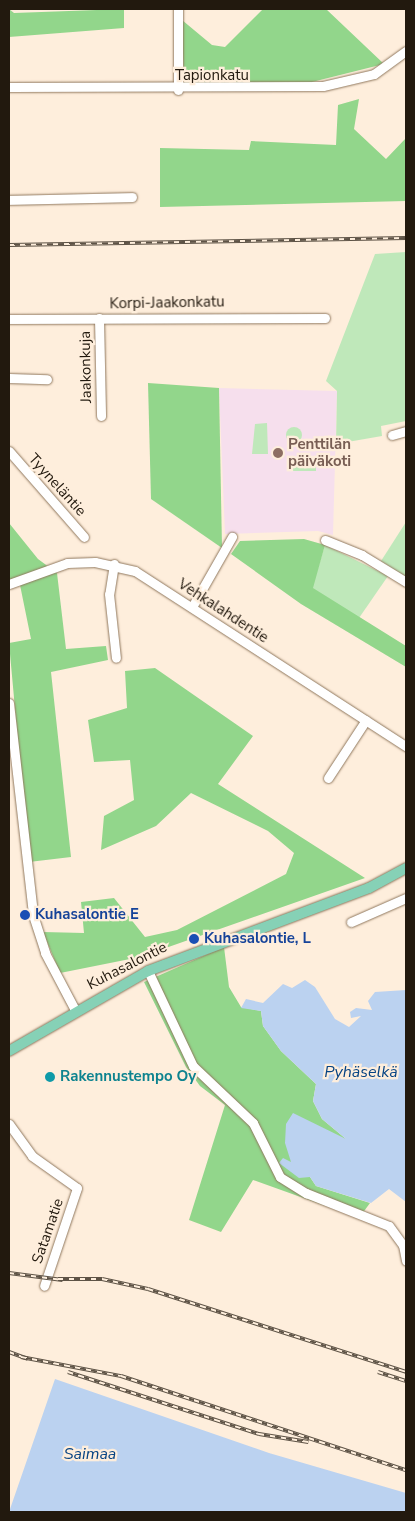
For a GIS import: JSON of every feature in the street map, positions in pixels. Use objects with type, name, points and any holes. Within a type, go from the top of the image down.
[{"type":"main road","name":"Kuhasalontie","points":[[9,1051],[75,1010],[148,971],[369,888],[406,868]]},
{"type":"street","points":[[178,9],[178,90]]},
{"type":"street","name":"Tapionkatu","points":[[9,87],[178,90],[323,86],[374,74],[406,51]]},
{"type":"street","points":[[9,200],[132,197]]},
{"type":"street","name":"Jaakonkuja","points":[[99,318],[101,416]]},
{"type":"street","name":"Korpi-Jaakonkatu","points":[[9,319],[325,318]]},
{"type":"street","points":[[9,378],[47,379]]},
{"type":"street","points":[[392,435],[406,431]]},
{"type":"street","name":"Tyyneläntie","points":[[9,451],[84,538]]},
{"type":"street","points":[[192,607],[232,537]]},
{"type":"street","points":[[324,540],[362,555],[406,582]]},
{"type":"street","name":"Vehkalahdentie","points":[[9,584],[67,564],[114,564],[135,571],[406,746]]},
{"type":"street","points":[[114,564],[109,594],[116,658]]},
{"type":"street","points":[[9,703],[33,915],[45,953],[75,1010]]},
{"type":"street","points":[[328,778],[366,720]]},
{"type":"street","points":[[351,922],[406,898]]},
{"type":"street","points":[[148,971],[193,1066],[253,1123],[280,1178],[306,1193],[389,1226],[403,1245],[406,1261]]},
{"type":"street","name":"Satamatie","points":[[9,1124],[32,1156],[77,1188],[44,1286]]},
{"type":"shaded area","name":"Penttilän päiväkoti","points":[[219,388],[337,391],[333,535],[318,531],[225,534]]},
{"type":"green space","points":[[9,9],[14,13],[124,9],[124,28],[9,37]]},
{"type":"green space","points":[[263,9],[326,9],[384,64],[308,83],[184,86],[182,20],[212,45],[225,47]]},
{"type":"green space","points":[[359,99],[354,129],[386,159],[406,138],[406,201],[160,207],[160,148],[249,150],[251,141],[336,145],[338,105]]},
{"type":"green space","points":[[406,252],[406,421],[381,426],[382,436],[336,444],[337,391],[326,381],[375,254]]},
{"type":"green space","points":[[148,383],[219,388],[222,548],[151,499]]},
{"type":"green space","points":[[267,423],[268,454],[252,454],[255,424]]},
{"type":"green space","points":[[291,427],[297,427],[302,432],[300,441],[291,443],[286,438],[286,432]]},
{"type":"green space","points":[[290,461],[316,461],[316,471],[290,471]]},
{"type":"green space","points":[[406,522],[406,577],[381,561]]},
{"type":"green space","points":[[9,523],[38,559],[57,573],[66,649],[106,646],[108,660],[51,672],[71,857],[29,862],[9,643],[31,639],[20,585],[9,588]]},
{"type":"green space","points":[[304,539],[325,545],[313,588],[406,646],[406,667],[301,604],[231,554],[240,541]]},
{"type":"green space","points":[[325,545],[388,576],[359,618],[312,588]]},
{"type":"green space","points":[[155,668],[253,736],[218,784],[365,878],[140,957],[60,973],[43,932],[84,933],[81,902],[114,898],[145,937],[177,930],[286,874],[294,853],[268,831],[191,793],[156,826],[101,850],[104,816],[134,800],[130,760],[94,762],[88,720],[127,708],[125,671]]},
{"type":"green space","points":[[224,947],[229,987],[241,1007],[261,1011],[263,1026],[281,1051],[316,1084],[313,1101],[322,1119],[346,1139],[310,1177],[316,1186],[370,1203],[359,1218],[253,1180],[221,1232],[189,1220],[225,1105],[200,1086],[186,1067],[144,982]]},
{"type":"water","name":"Pyhäselkä","points":[[305,980],[315,987],[335,1019],[349,1027],[361,1016],[351,1018],[350,1012],[356,1008],[372,1010],[368,1001],[375,992],[406,990],[406,1202],[389,1189],[371,1203],[316,1186],[310,1177],[299,1178],[279,1163],[283,1158],[291,1162],[285,1143],[286,1124],[293,1113],[346,1139],[322,1119],[313,1101],[316,1084],[281,1051],[263,1026],[261,1011],[241,1008],[246,999],[263,1003],[283,984],[292,988]]},
{"type":"water","name":"Saimaa","points":[[55,1379],[269,1453],[406,1493],[406,1512],[9,1512]]},
{"type":"railway","points":[[9,245],[406,238]]},
{"type":"railway","points":[[9,1273],[63,1280]]},
{"type":"railway","points":[[58,1279],[102,1279],[148,1289],[406,1372]]},
{"type":"railway","points":[[9,1352],[28,1359]]},
{"type":"railway","points":[[21,1357],[121,1376],[406,1470]]},
{"type":"railway","points":[[68,1372],[259,1434],[308,1442]]},
{"type":"railway","points":[[378,1372],[406,1381]]},
{"type":"place","name":"Penttilän päiväkoti","points":[[278,453]]},
{"type":"place","name":"Kuhasalontie E","points":[[25,915]]},
{"type":"place","name":"Kuhasalontie, L","points":[[194,939]]},
{"type":"place","name":"Rakennustempo Oy","points":[[50,1077]]}]
